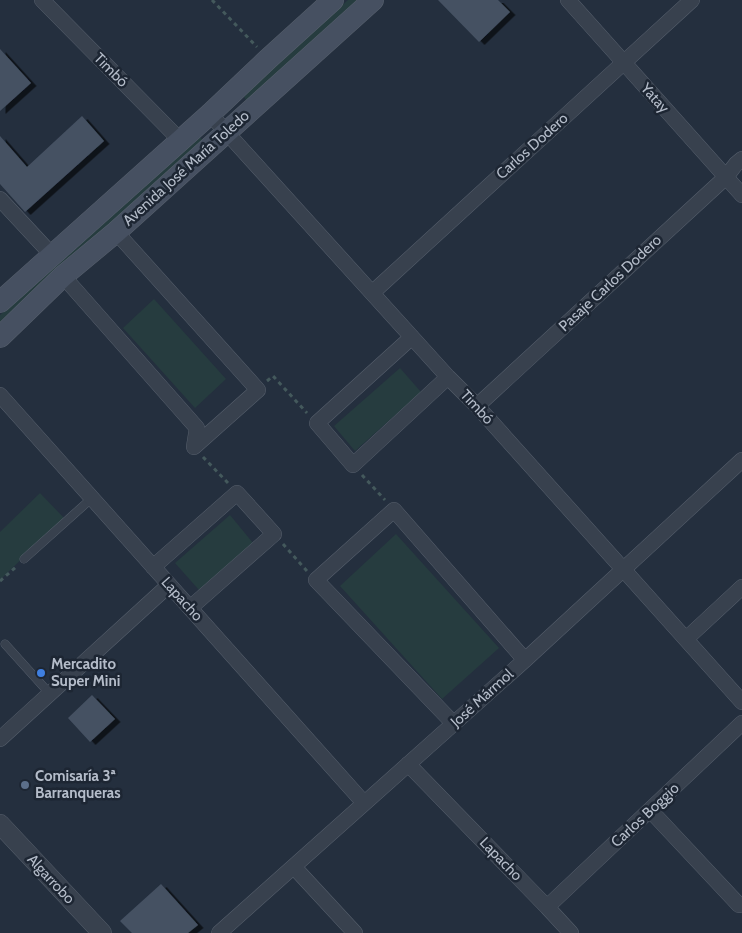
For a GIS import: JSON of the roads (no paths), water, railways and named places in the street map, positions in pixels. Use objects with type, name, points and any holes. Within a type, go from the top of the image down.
[{"type":"main road","name":"Avenida José María Toledo","points":[[0,302],[210,114],[333,0]]},
{"type":"main road","name":"Avenida José María Toledo","points":[[0,337],[63,276],[116,232],[373,0]]},
{"type":"street","name":"Timbó","points":[[42,0],[180,140]]},
{"type":"street","name":"Yatay","points":[[568,0],[742,195]]},
{"type":"street","name":"Carlos Dodero","points":[[372,293],[692,0]]},
{"type":"street","name":"Timbó","points":[[210,114],[742,702]]},
{"type":"street","name":"Pasaje Carlos Dodero","points":[[476,406],[726,177],[742,159]]},
{"type":"street","points":[[0,199],[52,254]]},
{"type":"street","points":[[63,276],[197,428],[194,447],[258,390],[116,232]]},
{"type":"street","points":[[412,337],[317,423],[353,464],[448,377]]},
{"type":"street","name":"Lapacho","points":[[0,396],[364,803]]},
{"type":"street","name":"José Mármol","points":[[219,933],[525,660],[742,460]]},
{"type":"street","points":[[153,567],[237,493],[274,534],[190,608]]},
{"type":"street","points":[[454,724],[316,580],[394,510],[525,660]]},
{"type":"street","points":[[0,739],[169,585]]},
{"type":"street","points":[[686,639],[742,587]]},
{"type":"street","name":"Carlos Boggio","points":[[547,907],[742,723]]},
{"type":"street","name":"Lapacho","points":[[408,764],[571,933]]},
{"type":"street","points":[[650,810],[739,905]]},
{"type":"street","name":"Algarrobo","points":[[0,824],[102,933]]},
{"type":"street","points":[[294,867],[355,933]]},
{"type":"lane","points":[[24,559],[92,498]]},
{"type":"lane","points":[[5,644],[50,694]]},
{"type":"place","name":"Mercadito Super Mini","points":[[41,673]]},
{"type":"place","name":"Comisaría 3ª Barranqueras","points":[[25,785]]}]
